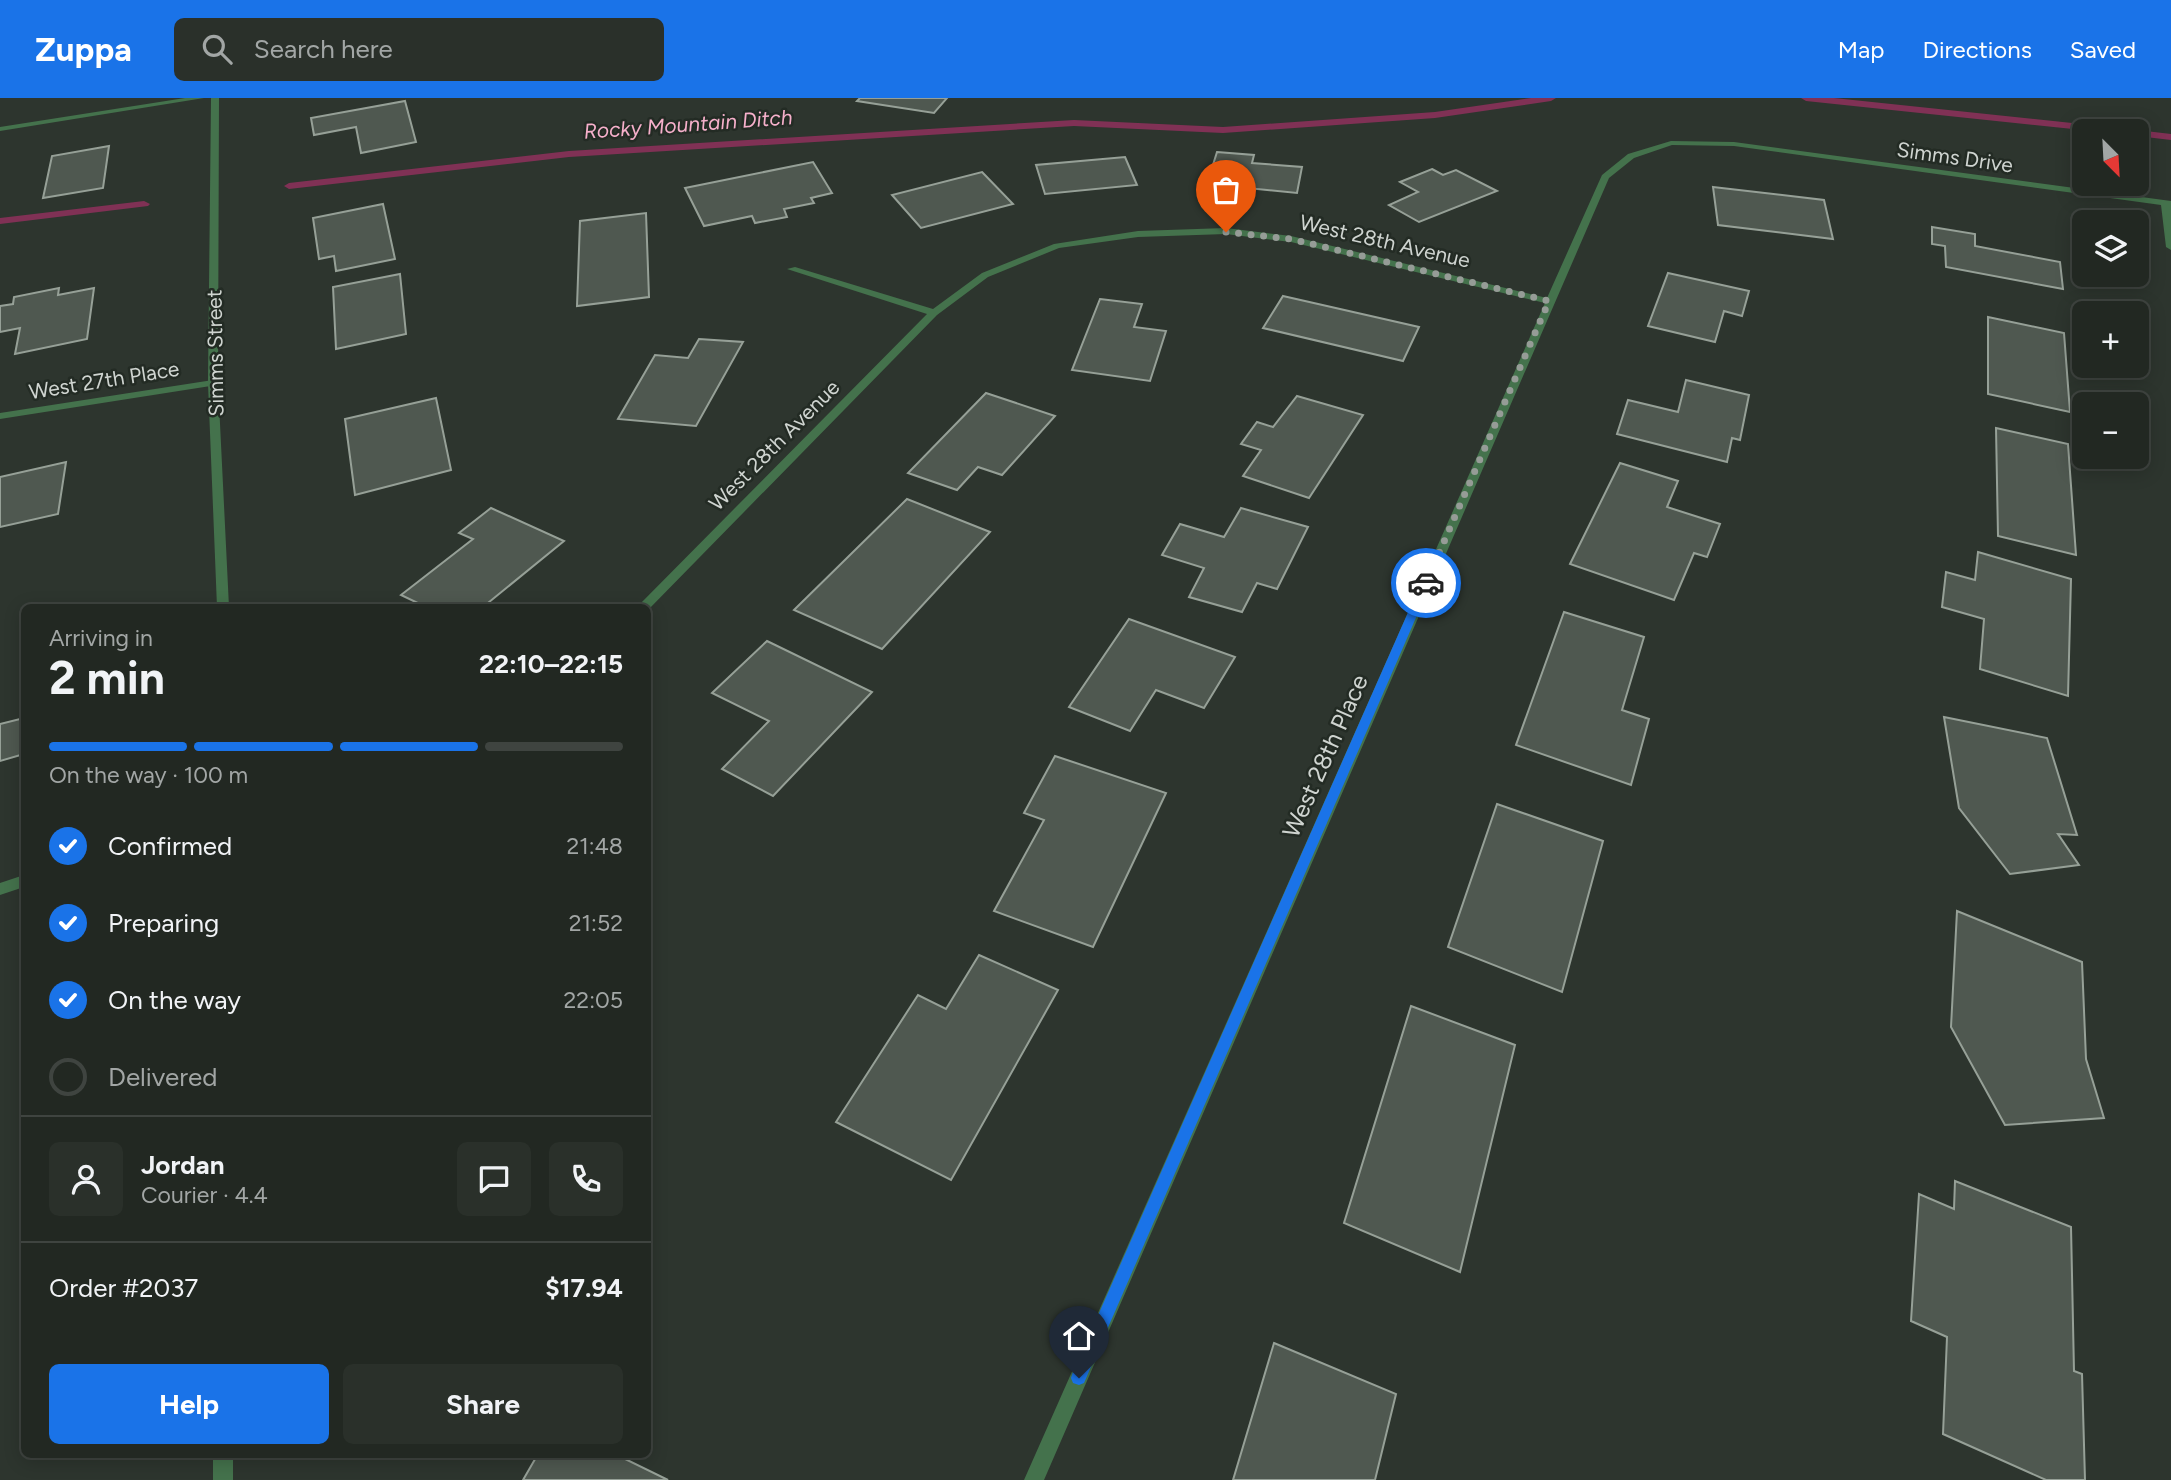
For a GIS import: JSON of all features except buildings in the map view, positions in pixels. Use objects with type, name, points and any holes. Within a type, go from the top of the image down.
[{"type":"street","points":[[0,130],[200,98]]},
{"type":"street","name":"Simms Street","points":[[215,98],[213,383],[223,604]]},
{"type":"street","name":"West 28th Place","points":[[1034,1480],[1605,177],[1631,156],[1671,143],[1734,144]]},
{"type":"street","name":"Simms Drive","points":[[1734,144],[2168,204]]},
{"type":"street","points":[[2168,204],[2171,247]]},
{"type":"street","name":"West 28th Avenue","points":[[646,604],[934,313],[985,275],[1057,246],[1138,234],[1226,232],[1291,239],[1549,301]]},
{"type":"street","points":[[792,269],[934,313]]},
{"type":"street","name":"West 27th Place","points":[[0,416],[213,383]]},
{"type":"street","points":[[0,888],[21,882]]},
{"type":"street","points":[[223,1458],[223,1480]]},
{"type":"waterway","name":"Rocky Mountain Ditch","points":[[289,186],[569,154],[1074,123],[1223,130],[1435,115],[1551,98]]},
{"type":"waterway","name":"Rocky Mountain Ditch","points":[[1806,98],[2072,126]]},
{"type":"waterway","name":"Rocky Mountain Ditch","points":[[2149,134],[2171,137]]},
{"type":"waterway","name":"Rocky Mountain Ditch","points":[[0,221],[144,204]]},
{"type":"way so far","points":[[1226,232],[1291,239],[1549,301],[1426,583]]},
{"type":"route","points":[[1079,1378],[1426,583]]}]
